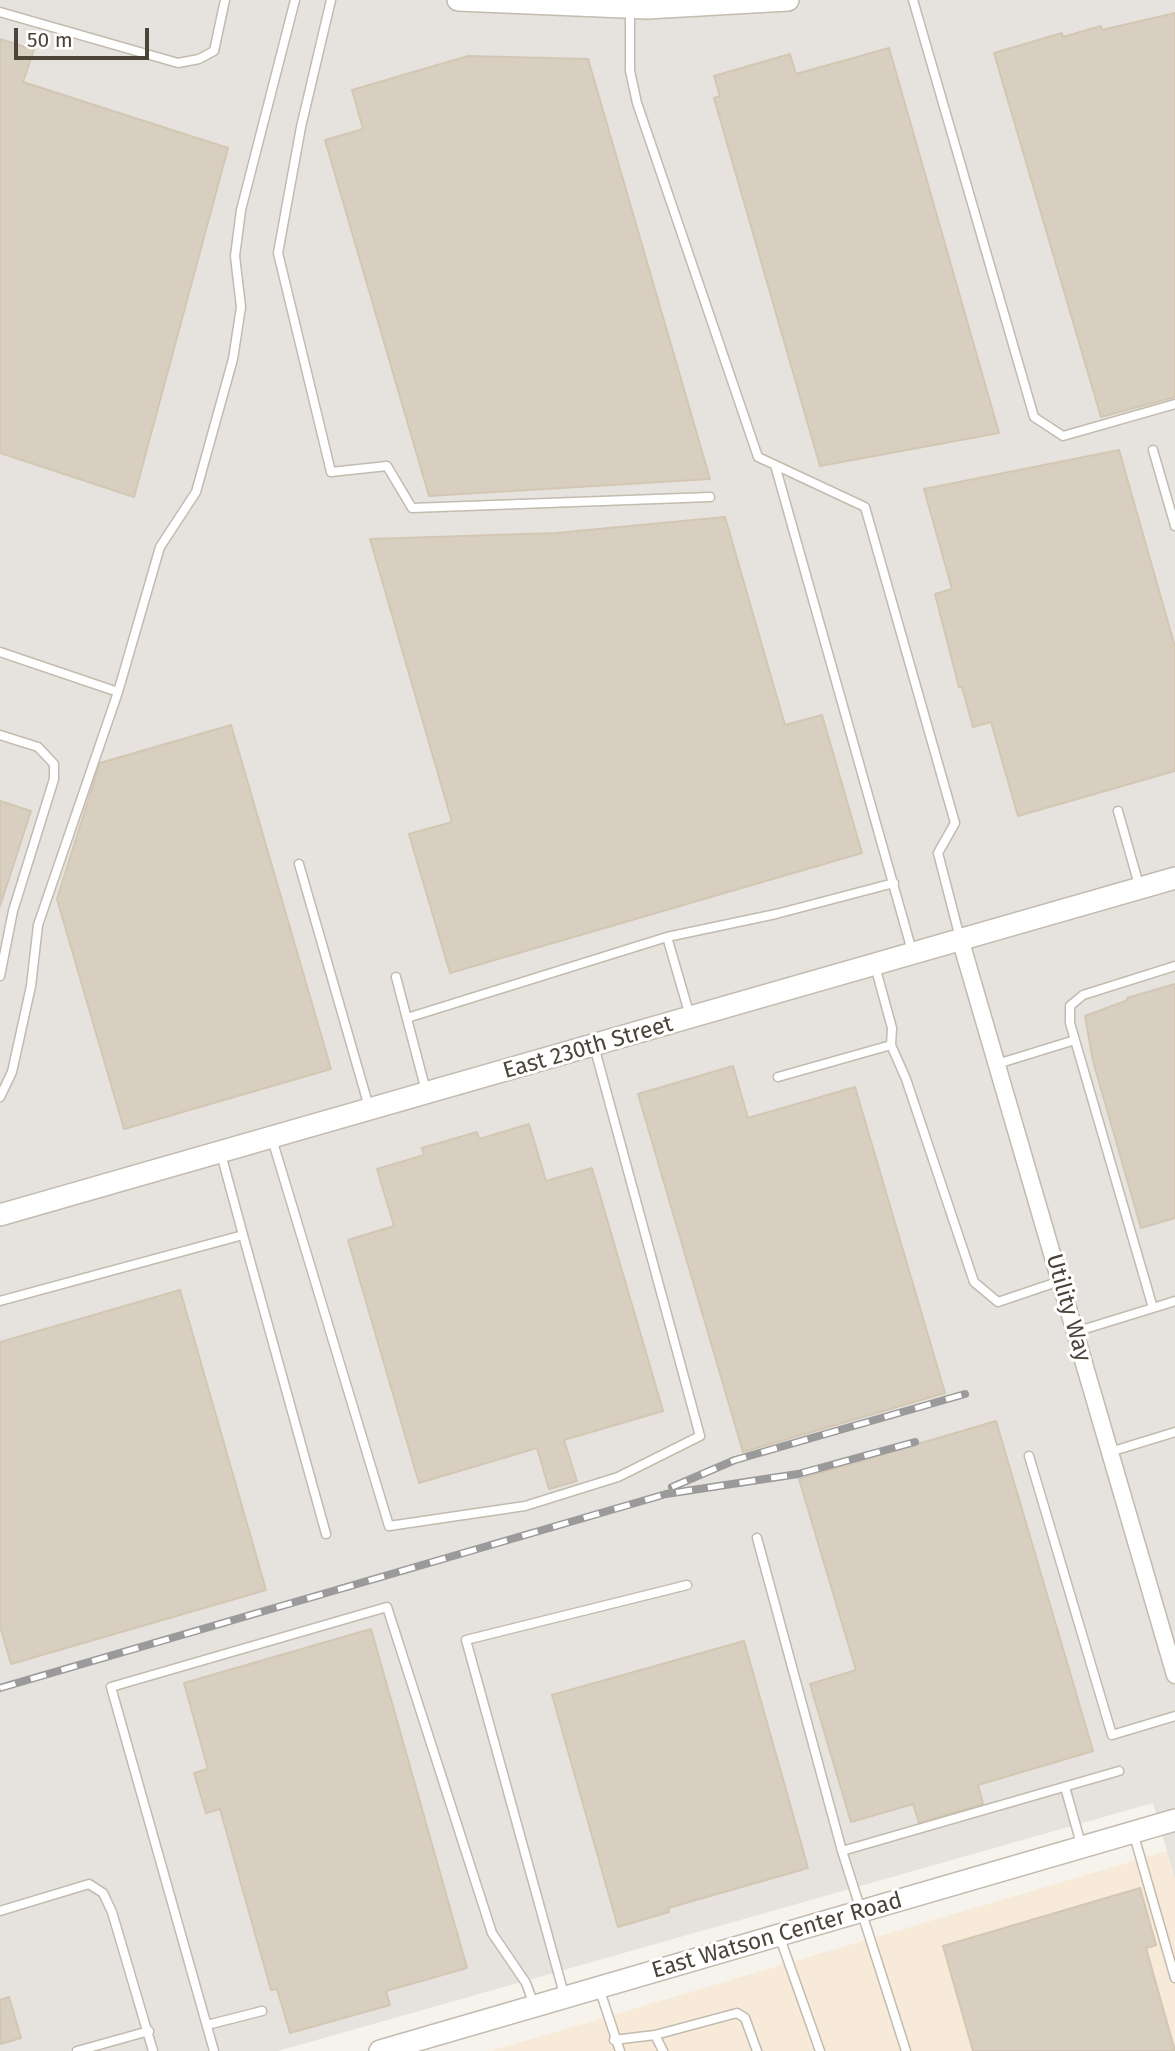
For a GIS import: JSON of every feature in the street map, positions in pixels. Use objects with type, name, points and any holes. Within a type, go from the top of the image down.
[{"type":"street","points":[[458,0],[641,5],[788,0]]},
{"type":"street","name":"East 230th Street","points":[[0,1215],[913,956],[1175,878]]},
{"type":"street","name":"Utility Way","points":[[961,942],[1175,1675]]},
{"type":"street","name":"East Watson Center Road","points":[[380,2051],[1175,1820]]},
{"type":"lane","points":[[0,12],[178,63],[199,59],[214,51],[225,0]]},
{"type":"lane","points":[[0,1097],[15,1060],[31,986],[38,925],[118,692],[160,547],[196,492],[233,359],[241,307],[235,256],[241,210],[295,0]]},
{"type":"lane","points":[[331,0],[301,127],[278,253],[331,472],[387,466],[412,508],[710,498]]},
{"type":"lane","points":[[913,0],[1034,417],[1063,436],[1175,404]]},
{"type":"lane","points":[[641,5],[630,71],[636,103],[758,457],[865,506],[955,823],[938,853],[961,942]]},
{"type":"lane","points":[[1153,450],[1175,526]]},
{"type":"lane","points":[[775,465],[913,956]]},
{"type":"lane","points":[[0,652],[118,692]]},
{"type":"lane","points":[[0,735],[38,747],[54,764],[54,779],[13,911],[0,976]]},
{"type":"lane","points":[[1118,811],[1140,888]]},
{"type":"lane","points":[[299,864],[369,1110]]},
{"type":"lane","points":[[407,1018],[667,937],[776,914],[894,883]]},
{"type":"lane","points":[[667,937],[691,1019]]},
{"type":"lane","points":[[875,966],[892,1028],[891,1045],[906,1079],[974,1282],[998,1301],[1060,1281]]},
{"type":"lane","points":[[1153,1308],[1070,1023],[1070,1006],[1083,995],[1175,966]]},
{"type":"lane","points":[[396,977],[427,1094]]},
{"type":"lane","points":[[997,1064],[1075,1040]]},
{"type":"lane","points":[[778,1077],[891,1045]]},
{"type":"lane","points":[[272,1138],[389,1526],[525,1506],[618,1477],[700,1436],[594,1046]]},
{"type":"lane","points":[[220,1153],[326,1534]]},
{"type":"lane","points":[[0,1301],[243,1235]]},
{"type":"lane","points":[[1075,1332],[1175,1301]]},
{"type":"lane","points":[[1110,1452],[1175,1432]]},
{"type":"lane","points":[[1029,1456],[1112,1735],[1175,1716]]},
{"type":"lane","points":[[757,1538],[842,1851],[864,1910],[906,2051]]},
{"type":"lane","points":[[565,1997],[466,1640],[687,1585]]},
{"type":"lane","points":[[214,2051],[111,1687],[387,1607],[492,1933],[526,1983],[534,2006]]},
{"type":"lane","points":[[842,1851],[1119,1771]]},
{"type":"lane","points":[[1065,1787],[1082,1847]]},
{"type":"lane","points":[[1133,1832],[1175,1978]]},
{"type":"lane","points":[[0,1911],[89,1884],[103,1892],[112,1912],[153,2051]]},
{"type":"lane","points":[[779,1935],[820,2051]]},
{"type":"lane","points":[[599,1988],[614,2040],[620,2051]]},
{"type":"lane","points":[[208,2025],[262,2011]]},
{"type":"lane","points":[[614,2040],[655,2035],[737,2013],[745,2018],[757,2051]]},
{"type":"lane","points":[[77,2051],[149,2031]]},
{"type":"lane","points":[[655,2035],[663,2051]]},
{"type":"shaded area","points":[[0,0],[1175,0],[1175,1879],[1153,1803],[278,2051],[0,2051]]},
{"type":"shaded area","points":[[1167,1851],[1175,1879],[1175,2051],[491,2051]]},
{"type":"building","points":[[1175,13],[1175,397],[1101,417],[994,53],[1062,33],[1063,37],[1101,26],[1102,30]]},
{"type":"building","points":[[0,39],[34,50],[23,82],[228,148],[134,497],[0,453]]},
{"type":"building","points":[[889,48],[999,433],[820,466],[714,98],[720,96],[714,76],[790,54],[796,74]]},
{"type":"building","points":[[468,56],[588,59],[710,479],[429,496],[325,140],[363,129],[352,90]]},
{"type":"building","points":[[1119,450],[1175,647],[1175,771],[1018,816],[991,722],[973,727],[962,687],[959,687],[935,594],[952,589],[924,489]]},
{"type":"building","points":[[725,517],[785,725],[822,715],[862,853],[450,973],[409,834],[452,822],[370,539],[556,533]]},
{"type":"building","points":[[231,725],[331,1069],[124,1129],[57,899],[100,763]]},
{"type":"building","points":[[0,801],[31,811],[0,906]]},
{"type":"building","points":[[1175,984],[1175,1218],[1141,1228],[1093,1061],[1085,1016],[1128,1000],[1127,998]]},
{"type":"building","points":[[733,1066],[748,1118],[855,1087],[945,1393],[743,1452],[638,1094]]},
{"type":"building","points":[[529,1124],[546,1181],[592,1168],[663,1411],[564,1440],[577,1481],[549,1489],[537,1448],[419,1483],[348,1240],[394,1226],[377,1169],[424,1155],[422,1148],[477,1132],[479,1139]]},
{"type":"building","points":[[180,1290],[266,1590],[11,1664],[0,1626],[0,1342]]},
{"type":"building","points":[[996,1421],[1093,1751],[978,1785],[983,1804],[919,1823],[913,1804],[851,1822],[810,1684],[856,1670],[799,1479]]},
{"type":"building","points":[[371,1629],[467,1968],[386,1991],[390,2005],[290,2033],[277,1989],[271,1990],[220,1809],[206,1813],[194,1773],[208,1769],[184,1683]]},
{"type":"building","points":[[744,1641],[808,1868],[668,1908],[669,1912],[618,1927],[552,1695]]},
{"type":"building","points":[[1140,1888],[1156,1945],[1146,1948],[1175,2051],[973,2051],[943,1946]]},
{"type":"building","points":[[9,1997],[21,2038],[1,2044],[0,2000]]},
{"type":"railway","points":[[672,1487],[735,1460],[965,1394]]},
{"type":"railway","points":[[0,1688],[666,1494],[798,1474],[915,1442]]}]
